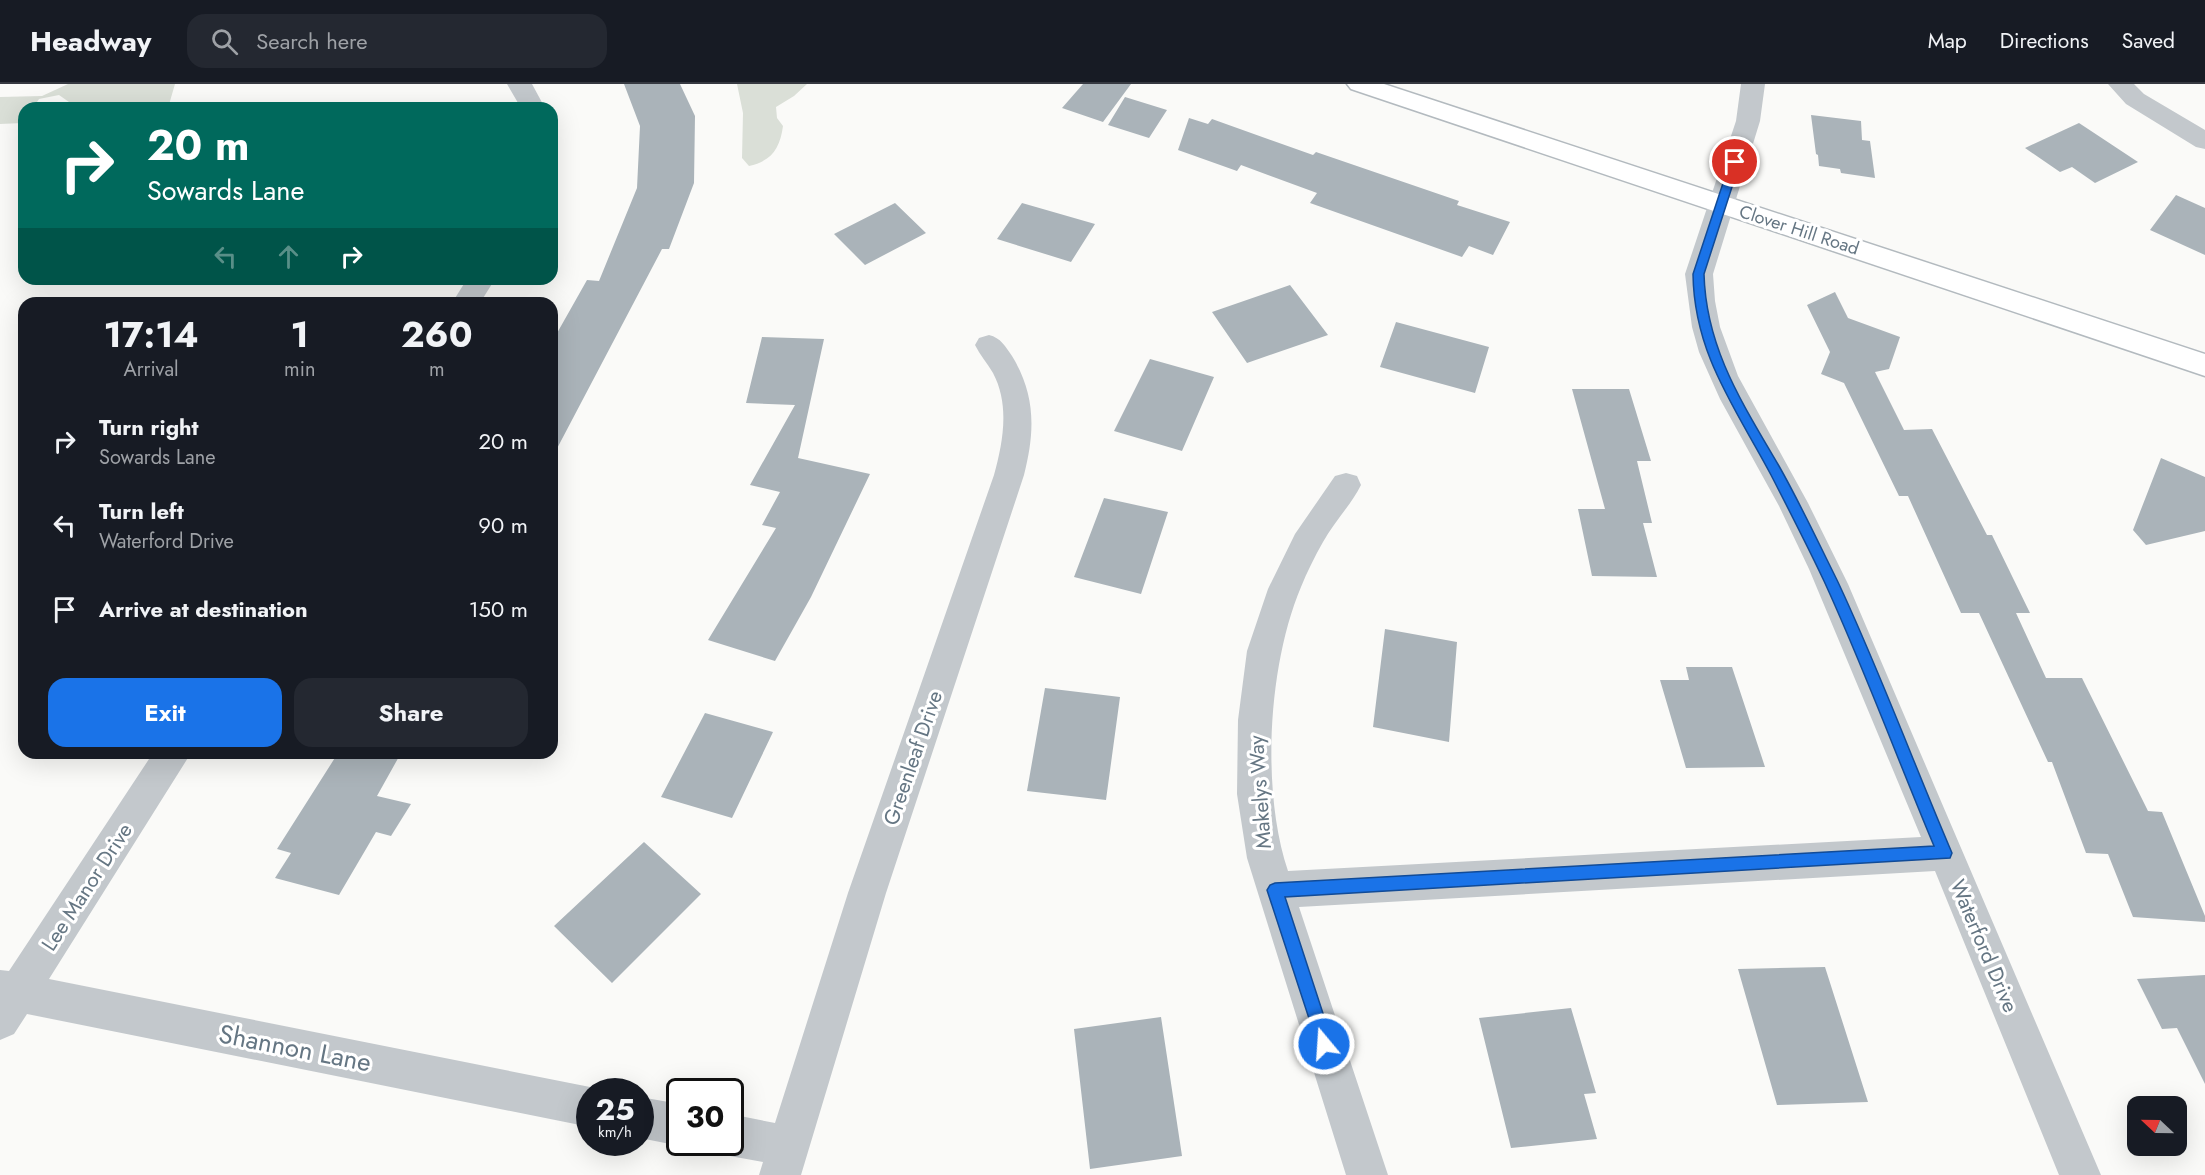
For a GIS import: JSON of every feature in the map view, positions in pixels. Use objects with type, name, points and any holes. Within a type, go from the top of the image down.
[{"type":"street","points":[[519,84],[530,102]]},
{"type":"street","name":"Clover Hill Road","points":[[1359,84],[2205,365]]},
{"type":"street","name":"Waterford Drive","points":[[1754,84],[1748,121],[1699,274],[1699,291],[1707,335],[1725,383],[1776,472],[1831,582],[2080,1175]]},
{"type":"street","points":[[2120,84],[2135,99],[2205,141]]},
{"type":"street","name":"Greenleaf Drive","points":[[785,1161],[867,893],[1009,475],[1018,441],[1018,409],[1010,377],[989,345]]},
{"type":"street","name":"Makelys Way","points":[[1346,485],[1311,534],[1284,589],[1264,651],[1255,720],[1256,794],[1265,858],[1367,1175]]},
{"type":"street","name":"Lee Manor Drive","points":[[6,1000],[169,759]]},
{"type":"street","points":[[1275,890],[1944,853]]},
{"type":"street","name":"Shannon Lane","points":[[6,1000],[576,1104]]},
{"type":"street","points":[[744,1142],[785,1161]]},
{"type":"shaded area","points":[[68,84],[175,84],[170,102],[69,102],[59,95],[39,99],[37,102],[18,102],[18,123],[0,124],[0,97],[42,96]]},
{"type":"shaded area","points":[[737,84],[807,84],[794,96],[776,107],[777,118],[783,126],[780,141],[774,152],[764,161],[749,166],[742,158],[743,113]]},
{"type":"building","points":[[624,84],[680,84],[695,116],[694,183],[669,249],[662,249],[558,447],[558,331],[587,280],[599,281],[637,188],[640,126]]},
{"type":"building","points":[[1083,84],[1131,84],[1103,122],[1062,108]]},
{"type":"building","points":[[1125,97],[1167,110],[1149,138],[1108,125]]},
{"type":"building","points":[[1811,115],[1861,121],[1862,140],[1870,141],[1875,178],[1841,173],[1840,169],[1819,166]]},
{"type":"building","points":[[1189,118],[1208,124],[1212,119],[1313,155],[1316,152],[1459,201],[1457,205],[1510,222],[1493,255],[1469,246],[1462,257],[1310,203],[1317,193],[1241,165],[1237,171],[1178,150]]},
{"type":"building","points":[[2079,123],[2138,162],[2095,183],[2072,167],[2060,172],[2025,148]]},
{"type":"building","points":[[2176,195],[2205,208],[2205,255],[2150,230]]},
{"type":"building","points":[[895,203],[926,233],[865,265],[834,234]]},
{"type":"building","points":[[1022,203],[1095,224],[1071,262],[997,239]]},
{"type":"building","points":[[1290,285],[1328,335],[1247,363],[1212,312]]},
{"type":"building","points":[[1835,292],[1848,318],[1900,337],[1889,369],[1875,372],[1904,430],[1932,429],[1987,535],[1992,535],[2030,613],[2016,613],[2046,678],[2082,678],[2148,811],[2162,812],[2205,916],[2205,922],[2133,917],[2108,854],[2086,853],[2052,762],[2048,762],[1979,613],[1961,613],[1908,496],[1899,496],[1844,383],[1821,374],[1830,352],[1807,305]]},
{"type":"building","points":[[1396,322],[1489,347],[1475,393],[1380,367]]},
{"type":"building","points":[[762,337],[824,339],[798,458],[870,474],[811,597],[775,661],[708,640],[776,528],[762,525],[780,492],[750,485],[795,405],[746,403]]},
{"type":"building","points":[[1150,359],[1214,377],[1182,451],[1114,431]]},
{"type":"building","points":[[1572,389],[1629,389],[1651,461],[1637,461],[1652,523],[1643,523],[1657,577],[1592,576],[1578,509],[1605,509]]},
{"type":"building","points":[[2161,458],[2205,477],[2205,531],[2146,545],[2133,530]]},
{"type":"building","points":[[1104,498],[1168,512],[1141,594],[1074,577]]},
{"type":"building","points":[[1385,629],[1457,642],[1449,742],[1373,727]]},
{"type":"building","points":[[1686,667],[1732,667],[1765,767],[1686,768],[1660,680],[1689,680]]},
{"type":"building","points":[[1045,688],[1120,697],[1106,800],[1027,791]]},
{"type":"building","points":[[705,713],[773,732],[732,818],[661,797]]},
{"type":"building","points":[[334,759],[398,759],[377,796],[411,804],[391,836],[376,832],[339,895],[275,878],[291,853],[277,849]]},
{"type":"building","points":[[644,842],[701,894],[612,983],[554,926]]},
{"type":"building","points":[[1825,967],[1868,1102],[1777,1105],[1738,969]]},
{"type":"building","points":[[2205,975],[2205,1084],[2177,1028],[2162,1029],[2137,979]]},
{"type":"building","points":[[1571,1008],[1596,1093],[1584,1094],[1597,1139],[1511,1148],[1479,1018]]},
{"type":"building","points":[[1161,1017],[1182,1156],[1090,1169],[1074,1029]]},
{"type":"route","points":[[1324,1044],[1275,890],[1944,853],[1831,582],[1776,472],[1725,383],[1707,335],[1699,291],[1699,274],[1735,162]]}]
